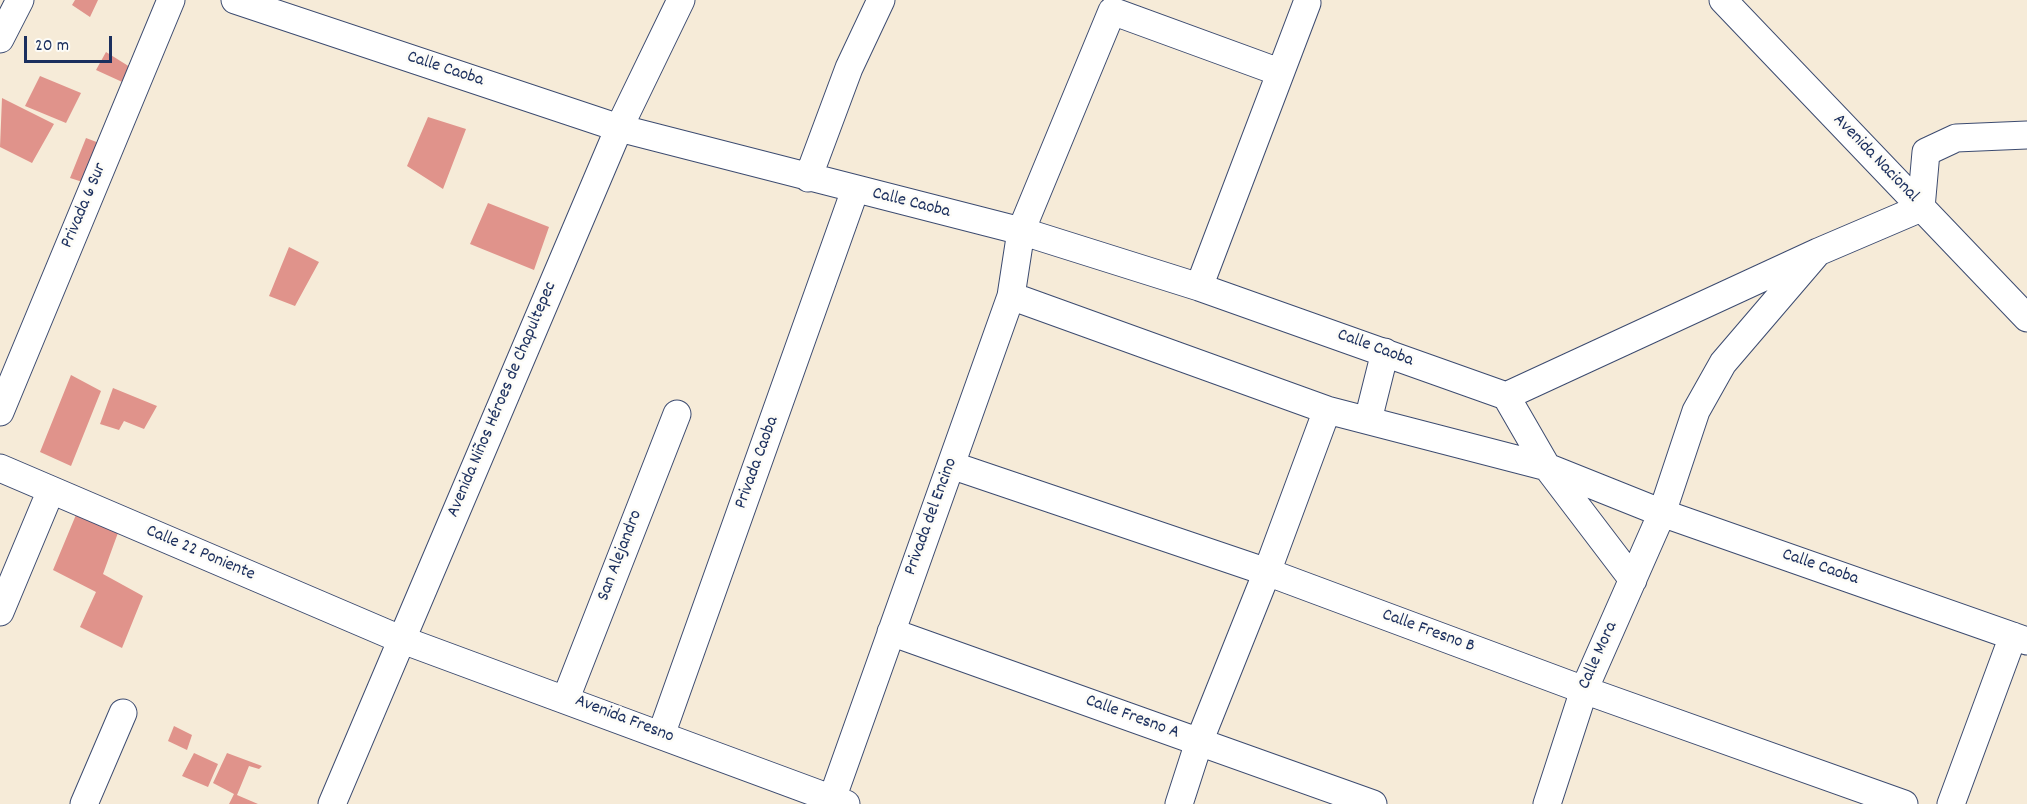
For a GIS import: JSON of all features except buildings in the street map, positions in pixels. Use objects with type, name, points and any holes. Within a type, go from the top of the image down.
[{"type":"street","points":[[0,39],[20,0]]},
{"type":"street","name":"Privada 6 Sur","points":[[0,412],[171,0]]},
{"type":"street","name":"Calle Caoba","points":[[236,0],[619,128],[1021,231],[1199,287],[1506,396]]},
{"type":"street","name":"Avenida Niños Héroes de Chapultepec","points":[[332,804],[400,639],[619,128],[681,0]]},
{"type":"street","points":[[808,178],[849,68],[881,0]]},
{"type":"street","name":"Avenida Nacional","points":[[1723,0],[2027,318]]},
{"type":"street","points":[[1199,287],[1307,3]]},
{"type":"street","name":"Privada del Encino","points":[[839,801],[891,632],[1011,296],[1021,231],[1113,11],[1279,72]]},
{"type":"street","points":[[1633,580],[1547,467],[1506,396],[1818,252],[1921,208],[1926,153],[1956,138],[2027,135]]},
{"type":"street","name":"Privada Caoba","points":[[661,735],[855,190]]},
{"type":"street","name":"Calle Mora","points":[[1547,804],[1584,690],[1662,513],[1696,411],[1723,363],[1818,252]]},
{"type":"street","name":"Calle Caoba","points":[[1011,296],[1328,410],[1547,467],[1662,513],[2020,638]]},
{"type":"street","points":[[1368,420],[1386,352]]},
{"type":"street","points":[[1179,804],[1199,742],[1267,572],[1328,410]]},
{"type":"street","name":"San Alejandro","points":[[566,698],[676,414]]},
{"type":"street","name":"Calle Fresno B","points":[[951,465],[1267,572],[1584,690],[1904,804]]},
{"type":"street","name":"Calle 22 Poniente","points":[[0,468],[400,639]]},
{"type":"street","points":[[0,612],[51,490]]},
{"type":"street","name":"Calle Fresno A","points":[[891,632],[1374,804]]},
{"type":"street","points":[[1952,804],[2020,638]]},
{"type":"street","name":"Avenida Fresno","points":[[400,639],[566,698],[839,801]]},
{"type":"street","points":[[84,804],[123,713]]}]
